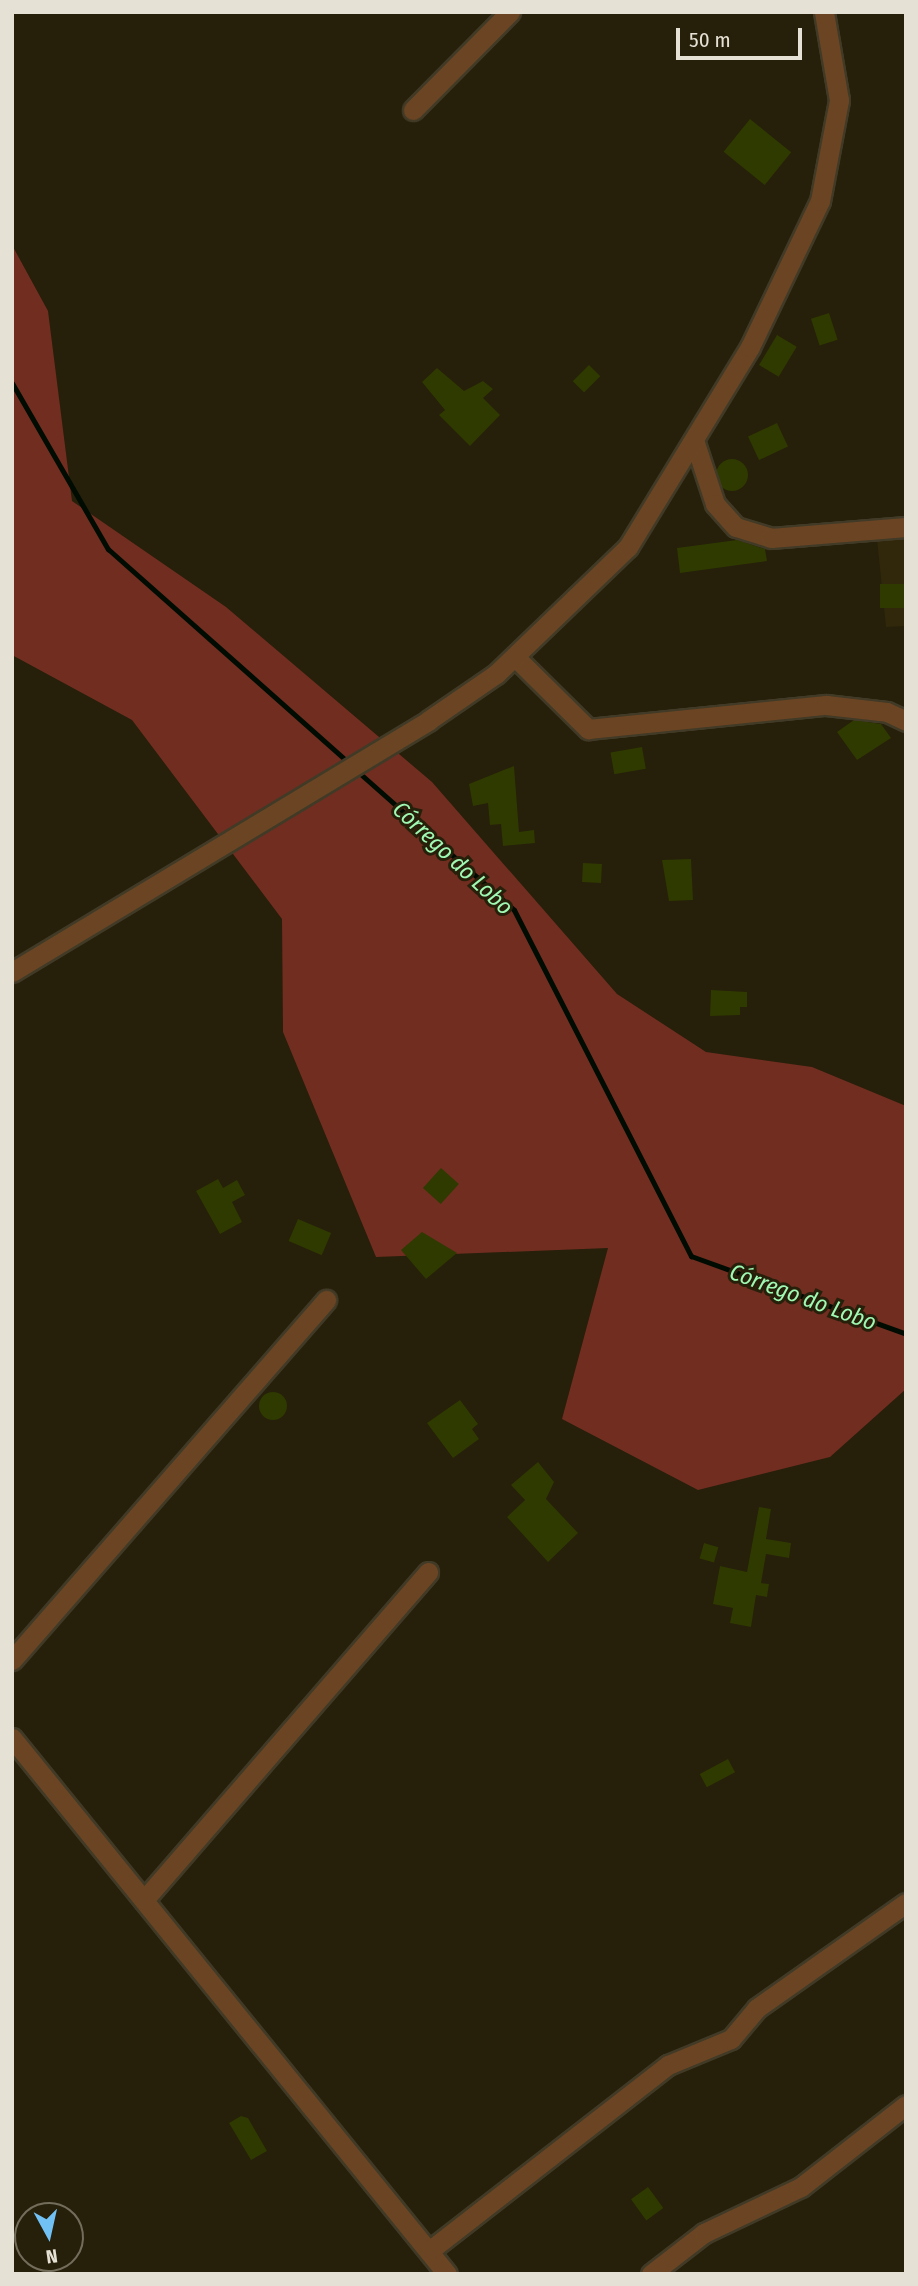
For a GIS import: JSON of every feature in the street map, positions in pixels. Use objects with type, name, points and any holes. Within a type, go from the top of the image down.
[{"type":"street","points":[[414,110],[510,12]]},
{"type":"street","points":[[12,972],[429,720],[514,657],[628,547],[750,347],[820,201],[839,100],[824,12]]},
{"type":"street","points":[[694,440],[715,504],[736,527],[771,538],[906,527]]},
{"type":"street","points":[[514,657],[588,729],[826,705],[887,712],[906,721]]},
{"type":"street","points":[[12,1660],[326,1300]]},
{"type":"street","points":[[144,1900],[428,1572]]},
{"type":"street","points":[[12,1738],[447,2274]]},
{"type":"street","points":[[429,2251],[668,2065],[731,2039],[757,2008],[906,1903]]},
{"type":"street","points":[[651,2274],[704,2233],[801,2188],[906,2105]]},
{"type":"shaded area","points":[[12,245],[48,311],[72,501],[226,607],[432,782],[617,994],[706,1052],[812,1067],[906,1106],[906,1389],[830,1457],[698,1490],[562,1419],[608,1248],[376,1257],[283,1032],[282,919],[132,720],[12,655]]},
{"type":"shaded area","points":[[906,537],[906,626],[886,627],[877,539]]},
{"type":"building","points":[[750,119],[791,152],[765,185],[724,152]]},
{"type":"building","points":[[829,313],[838,340],[820,346],[811,319]]},
{"type":"building","points":[[777,335],[797,347],[779,377],[759,365]]},
{"type":"building","points":[[589,365],[600,376],[584,393],[573,381]]},
{"type":"building","points":[[437,368],[464,391],[483,381],[493,389],[483,398],[500,415],[470,446],[439,415],[445,410],[422,382]]},
{"type":"building","points":[[777,423],[788,447],[759,460],[748,437]]},
{"type":"building","points":[[732,459],[743,464],[748,475],[743,486],[732,491],[721,486],[716,475],[721,464]]},
{"type":"building","points":[[737,540],[765,549],[767,561],[680,573],[677,548]]},
{"type":"building","points":[[880,584],[906,584],[906,608],[880,608]]},
{"type":"building","points":[[854,720],[881,724],[891,738],[857,760],[837,732]]},
{"type":"building","points":[[642,747],[646,769],[614,774],[610,753]]},
{"type":"building","points":[[514,766],[519,832],[534,830],[535,843],[503,846],[501,824],[490,825],[488,803],[473,806],[469,784]]},
{"type":"building","points":[[691,859],[693,900],[669,901],[662,860]]},
{"type":"building","points":[[583,863],[602,864],[601,883],[582,882]]},
{"type":"building","points":[[711,990],[747,992],[747,1007],[740,1007],[740,1015],[710,1016]]},
{"type":"building","points":[[441,1168],[459,1184],[441,1204],[423,1188]]},
{"type":"building","points":[[218,1179],[223,1188],[237,1180],[245,1195],[232,1202],[242,1222],[220,1234],[196,1191]]},
{"type":"building","points":[[298,1219],[331,1233],[322,1255],[289,1241]]},
{"type":"building","points":[[422,1232],[457,1253],[426,1279],[401,1250]]},
{"type":"building","points":[[273,1392],[283,1396],[287,1406],[283,1416],[273,1420],[263,1416],[259,1406],[263,1396]]},
{"type":"building","points":[[460,1400],[478,1424],[472,1429],[479,1439],[453,1458],[427,1423]]},
{"type":"building","points":[[538,1462],[554,1482],[546,1499],[578,1533],[548,1562],[507,1517],[525,1500],[511,1485]]},
{"type":"building","points":[[759,1507],[771,1509],[766,1539],[791,1543],[789,1558],[766,1554],[761,1583],[769,1584],[767,1597],[756,1595],[751,1627],[730,1623],[733,1608],[713,1604],[720,1566],[747,1572]]},
{"type":"building","points":[[704,1543],[718,1547],[714,1563],[700,1558]]},
{"type":"building","points":[[728,1759],[735,1772],[707,1787],[700,1774]]},
{"type":"building","points":[[241,2116],[248,2118],[267,2151],[251,2160],[229,2123]]},
{"type":"building","points":[[648,2187],[663,2208],[646,2220],[631,2199]]},
{"type":"waterway","name":"Córrego do Lobo","points":[[12,383],[108,549],[349,763]]},
{"type":"waterway","name":"Córrego do Lobo","points":[[356,770],[514,910],[691,1256],[906,1334]]}]
